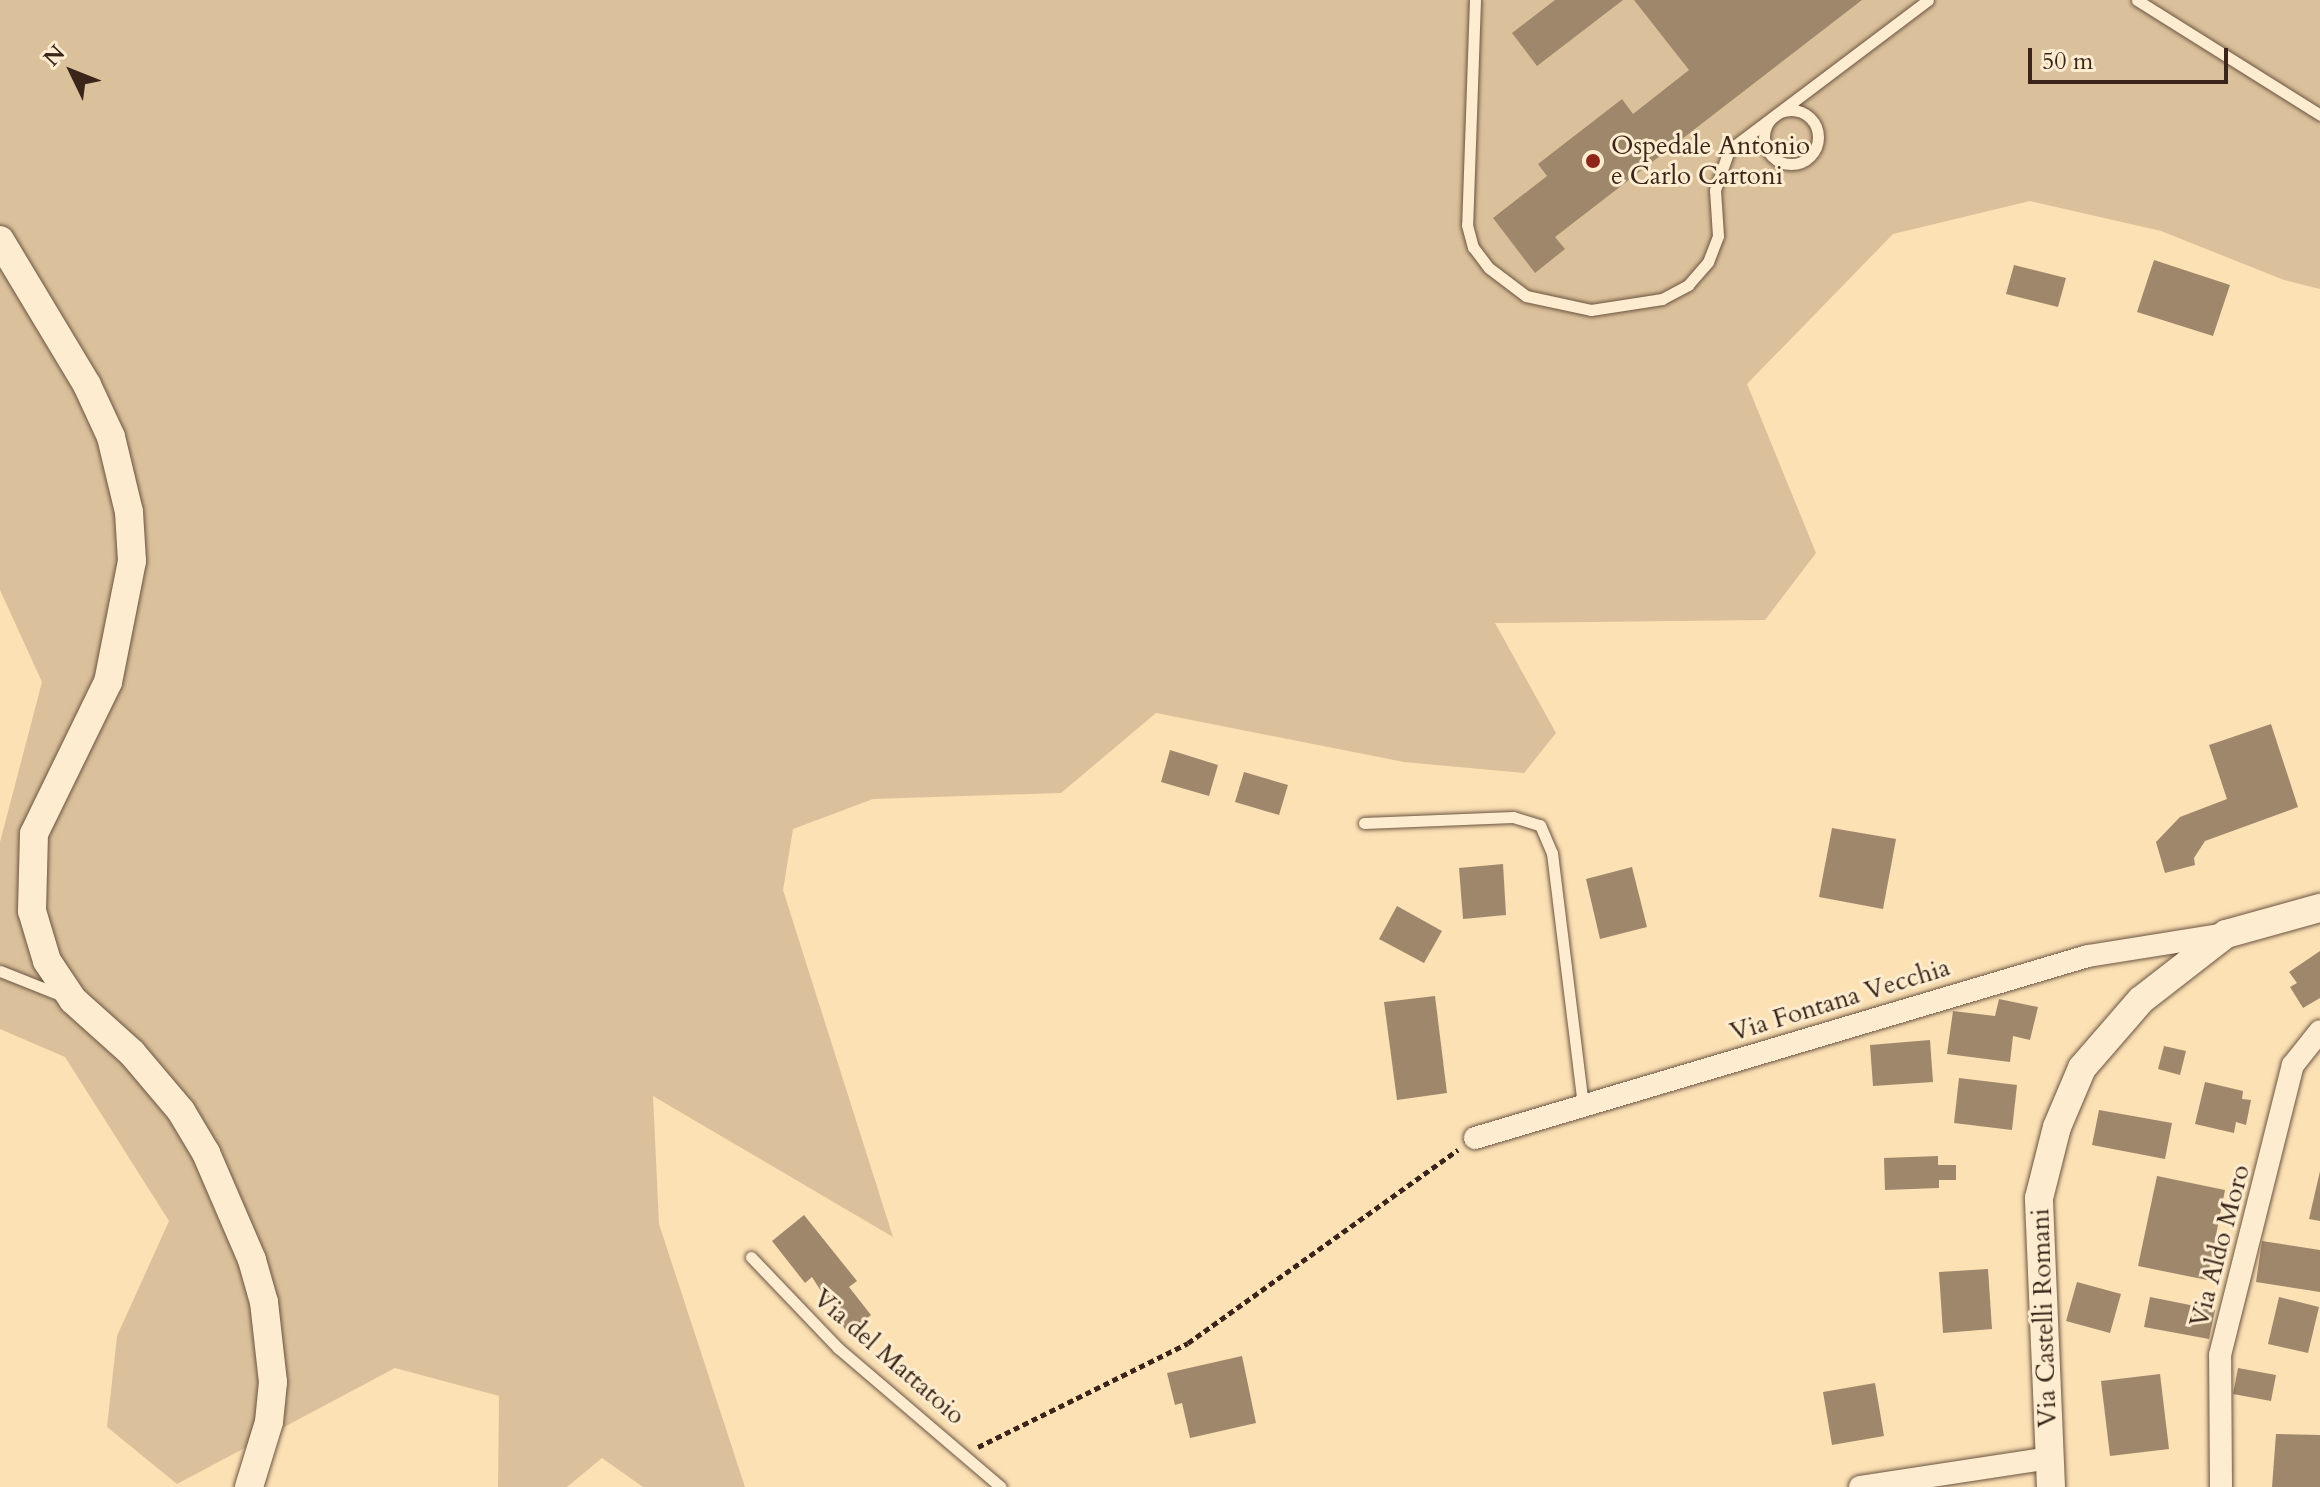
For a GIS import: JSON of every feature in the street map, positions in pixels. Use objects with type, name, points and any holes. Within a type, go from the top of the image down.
[{"type":"street","points":[[0,240],[87,385],[111,437],[129,512],[132,561],[108,682],[94,720],[45,809],[31,858],[29,891],[38,939],[73,1000],[132,1053],[181,1111],[206,1153],[252,1260],[264,1302],[273,1382],[269,1422],[249,1487]]},
{"type":"street","name":"Via Castelli Romani","points":[[2051,1487],[2039,1198],[2057,1127],[2082,1068],[2141,1000],[2226,934],[2320,908]]},
{"type":"street","name":"Via Fontana Vecchia","points":[[1475,1138],[2088,956],[2226,934]]},
{"type":"street","name":"Via Aldo Moro","points":[[2221,1487],[2220,1355],[2293,1065],[2320,1031]]},
{"type":"street","points":[[1860,1487],[2050,1458]]},
{"type":"lane","points":[[1475,0],[1467,225],[1473,247],[1489,268],[1526,296],[1591,310],[1662,299],[1688,285],[1708,262],[1718,236],[1715,190],[1724,159],[1779,112],[1807,114],[1818,130],[1815,151],[1799,164],[1778,162],[1763,143],[1769,119],[1928,0]]},
{"type":"lane","points":[[2137,0],[2320,115]]},
{"type":"lane","points":[[1364,823],[1520,817],[1546,833],[1583,1106]]},
{"type":"lane","points":[[0,971],[73,1000]]},
{"type":"lane","name":"Via del Mattatoio","points":[[751,1257],[838,1348],[965,1453],[1001,1487]]},
{"type":"path","points":[[965,1453],[1188,1343],[1475,1138]]},
{"type":"shaded area","points":[[0,0],[2320,0],[2320,289],[2284,280],[2161,231],[2030,201],[1893,234],[1747,384],[1816,553],[1765,620],[1495,623],[1556,733],[1524,773],[1404,762],[1156,713],[1061,793],[873,799],[793,829],[783,890],[893,1237],[653,1096],[659,1224],[745,1487],[643,1487],[602,1458],[567,1487],[498,1487],[499,1396],[395,1368],[177,1484],[107,1427],[117,1336],[169,1221],[65,1057],[0,1029],[0,842],[42,682],[0,590]]},
{"type":"building","points":[[1555,0],[1623,0],[1537,66],[1512,33]]},
{"type":"building","name":"Ospedale Antonio e Carlo Cartoni","points":[[1634,0],[1862,0],[1555,237],[1565,249],[1535,273],[1493,218],[1547,176],[1538,164],[1622,99],[1633,114],[1689,70]]},
{"type":"building","points":[[2154,260],[2230,285],[2213,336],[2137,312]]},
{"type":"building","points":[[2014,265],[2066,278],[2058,307],[2006,294]]},
{"type":"building","points":[[2271,724],[2298,807],[2205,841],[2194,858],[2195,865],[2165,873],[2156,842],[2180,817],[2227,799],[2209,745]]},
{"type":"building","points":[[1170,750],[1218,765],[1209,796],[1161,782]]},
{"type":"building","points":[[1244,772],[1288,785],[1279,815],[1235,802]]},
{"type":"building","points":[[1832,828],[1896,839],[1883,909],[1819,897]]},
{"type":"building","points":[[1503,864],[1506,915],[1463,919],[1459,868]]},
{"type":"building","points":[[1632,867],[1647,927],[1600,939],[1586,879]]},
{"type":"building","points":[[1397,906],[1442,931],[1424,963],[1379,939]]},
{"type":"building","points":[[2320,951],[2320,998],[2303,1008],[2290,987],[2297,983],[2289,972]]},
{"type":"building","points":[[1435,996],[1447,1093],[1397,1100],[1384,1002]]},
{"type":"building","points":[[1999,999],[2038,1007],[2030,1040],[2013,1036],[2010,1062],[1947,1054],[1953,1011],[1995,1016]]},
{"type":"building","points":[[1930,1040],[1933,1082],[1873,1086],[1870,1045]]},
{"type":"building","points":[[2164,1046],[2186,1051],[2180,1075],[2158,1069]]},
{"type":"building","points":[[1959,1078],[2017,1085],[2012,1130],[1954,1123]]},
{"type":"building","points":[[2205,1082],[2243,1091],[2242,1099],[2251,1100],[2246,1125],[2236,1122],[2234,1133],[2195,1124]]},
{"type":"building","points":[[2099,1110],[2172,1123],[2165,1159],[2092,1145]]},
{"type":"building","points":[[1938,1156],[1938,1165],[1956,1165],[1956,1180],[1939,1180],[1939,1188],[1885,1190],[1884,1158]]},
{"type":"building","points":[[2320,1171],[2320,1221],[2309,1219]]},
{"type":"building","points":[[2157,1176],[2225,1190],[2207,1280],[2138,1266]]},
{"type":"building","points":[[804,1215],[857,1281],[849,1287],[871,1315],[848,1334],[812,1277],[805,1283],[772,1241]]},
{"type":"building","points":[[2262,1241],[2320,1250],[2320,1292],[2256,1282]]},
{"type":"building","points":[[1988,1269],[1992,1329],[1943,1333],[1939,1272]]},
{"type":"building","points":[[2077,1282],[2121,1294],[2110,1333],[2066,1321]]},
{"type":"building","points":[[2150,1297],[2215,1310],[2209,1339],[2144,1327]]},
{"type":"building","points":[[2279,1297],[2319,1307],[2308,1353],[2268,1344]]},
{"type":"building","points":[[1242,1356],[1256,1423],[1190,1438],[1182,1403],[1175,1405],[1167,1373]]},
{"type":"building","points":[[2238,1368],[2276,1375],[2271,1401],[2233,1394]]},
{"type":"building","points":[[2160,1374],[2169,1449],[2110,1456],[2101,1381]]},
{"type":"building","points":[[1875,1383],[1884,1436],[1832,1445],[1823,1392]]},
{"type":"building","points":[[2276,1434],[2320,1435],[2320,1487],[2272,1487]]},
{"type":"place","name":"Ospedale Antonio e Carlo Cartoni","points":[[1593,161]]}]
